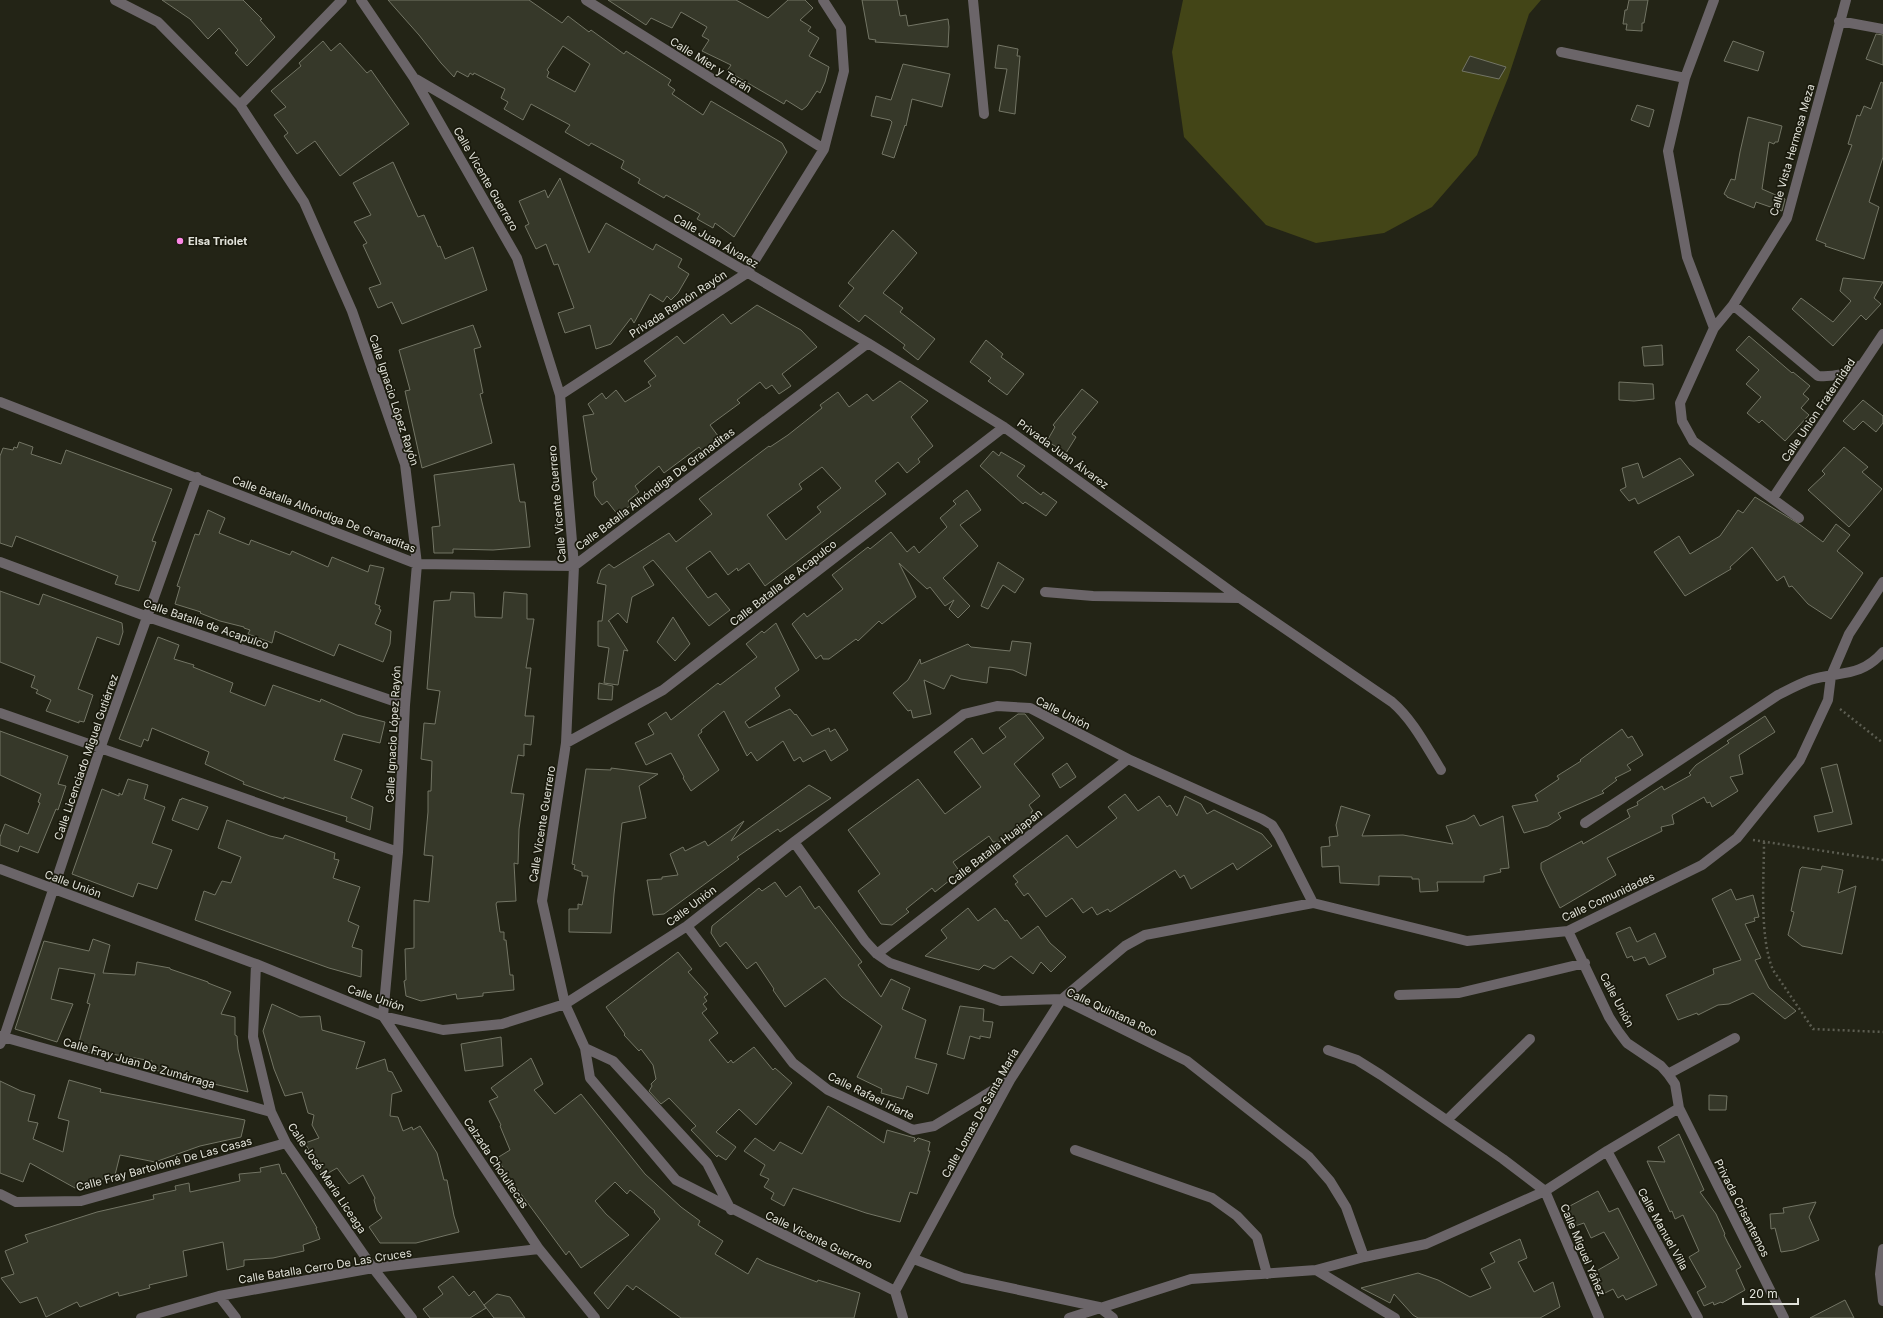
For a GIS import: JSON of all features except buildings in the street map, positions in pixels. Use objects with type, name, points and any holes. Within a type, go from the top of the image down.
[{"type":"street","name":"Calle Ignacio López Rayón","points":[[116,0],[158,22],[240,105],[304,202],[352,311],[405,464],[418,564],[405,706],[398,852],[383,1016]]},
{"type":"street","points":[[240,105],[342,0]]},
{"type":"street","name":"Calle Vicente Guerrero","points":[[361,0],[414,78],[517,258],[560,395],[574,566],[566,743],[542,901],[565,1004],[585,1048],[590,1078],[676,1180],[732,1210],[895,1291]]},
{"type":"street","name":"Calle Mier y Terán","points":[[586,0],[824,150]]},
{"type":"street","name":"Privada Ramón Rayón","points":[[560,395],[747,273],[824,150],[844,71],[840,28],[823,0]]},
{"type":"street","points":[[973,0],[984,114]]},
{"type":"street","points":[[1714,0],[1685,78],[1668,151],[1687,257],[1714,328]]},
{"type":"street","name":"Calle Vista Hermosa Meza","points":[[1773,498],[1693,441],[1682,421],[1680,403],[1714,328],[1733,305],[1787,218],[1839,21],[1846,0]]},
{"type":"street","points":[[1839,21],[1883,30]]},
{"type":"street","points":[[1561,52],[1685,78]]},
{"type":"street","name":"Calle Juan Álvarez","points":[[414,78],[868,343],[1004,427]]},
{"type":"street","points":[[1733,305],[1818,376],[1832,377],[1849,372],[1864,363]]},
{"type":"street","name":"Calle Union Fraternidad","points":[[1773,498],[1883,334]]},
{"type":"street","name":"Calle Batalla Alhóndiga De Granaditas","points":[[0,402],[197,477],[418,564],[574,566],[868,343]]},
{"type":"street","name":"Privada Juan Álvarez","points":[[1004,427],[1240,598],[1403,712],[1441,770]]},
{"type":"street","name":"Calle Batalla de Acapulco","points":[[566,743],[663,690],[1004,427]]},
{"type":"street","name":"Calle Licenciado Miguel Gutiérrez","points":[[1,1039],[54,889],[100,749],[197,477]]},
{"type":"street","points":[[1773,498],[1799,518]]},
{"type":"street","name":"Calle Batalla de Acapulco","points":[[0,562],[148,617],[405,706]]},
{"type":"street","name":"Calle Comunidades","points":[[1313,903],[1467,941],[1568,931],[1702,866],[1737,838],[1800,760],[1828,700],[1831,676],[1848,634],[1883,582]]},
{"type":"street","points":[[1045,592],[1093,596],[1240,598]]},
{"type":"street","points":[[1584,823],[1778,695],[1809,680],[1850,674],[1866,666],[1883,652]]},
{"type":"street","name":"Calle Unión","points":[[0,869],[256,964],[383,1016],[443,1030],[502,1024],[565,1004],[687,926],[794,842],[964,714],[997,706],[1030,708],[1128,759],[1272,825],[1313,903]]},
{"type":"street","points":[[0,713],[398,852]]},
{"type":"street","name":"Calle Batalla Huajapan","points":[[877,954],[1128,759]]},
{"type":"street","name":"Calle Quintana Roo","points":[[794,842],[865,942],[877,954],[890,963],[1002,1001],[1062,999],[1187,1061],[1309,1157],[1330,1181],[1346,1207],[1364,1257]]},
{"type":"street","name":"Calle Lomas De Santa María","points":[[895,1291],[914,1259],[1010,1080],[1062,999],[1125,946],[1145,935],[1313,903]]},
{"type":"street","name":"Calle Rafael Iriarte","points":[[687,926],[793,1063],[828,1090],[913,1130],[934,1126],[1010,1080]]},
{"type":"street","name":"Calle Unión","points":[[1568,931],[1585,963],[1609,1017],[1627,1043],[1661,1066],[1668,1074],[1675,1084],[1678,1108]]},
{"type":"street","points":[[1399,995],[1459,993],[1585,963]]},
{"type":"street","name":"Calle José María Liceaga","points":[[256,964],[253,1037],[271,1112],[286,1143],[373,1268],[412,1318]]},
{"type":"street","name":"Calzada Cholultecas","points":[[383,1016],[539,1249],[595,1318]]},
{"type":"street","points":[[1668,1074],[1735,1038]]},
{"type":"street","name":"Calle Fray Juan De Zumárraga","points":[[1,1039],[271,1112]]},
{"type":"street","points":[[1447,1120],[1530,1040]]},
{"type":"street","points":[[585,1048],[613,1061],[707,1163],[732,1210]]},
{"type":"street","points":[[1328,1050],[1357,1060],[1447,1120],[1545,1191]]},
{"type":"street","points":[[1069,1318],[1191,1279],[1316,1270],[1364,1257],[1426,1244],[1545,1191],[1678,1108]]},
{"type":"street","name":"Privada Crisantemos","points":[[1678,1108],[1784,1318]]},
{"type":"street","name":"Calle Fray Bartolomé De Las Casas","points":[[0,1194],[16,1202],[81,1201],[286,1143]]},
{"type":"street","points":[[1075,1150],[1212,1198],[1237,1216],[1257,1238],[1267,1274]]},
{"type":"street","name":"Calle Manuel Villa","points":[[1607,1151],[1698,1318]]},
{"type":"street","name":"Calle Miguel Yáñez","points":[[1545,1191],[1599,1318]]},
{"type":"street","points":[[1883,1248],[1880,1274],[1883,1301]]},
{"type":"street","name":"Calle Batalla Cerro De Las Cruces","points":[[141,1318],[219,1296],[373,1268],[539,1249]]},
{"type":"street","points":[[914,1259],[963,1278],[1099,1308],[1113,1318]]},
{"type":"street","points":[[1316,1270],[1395,1318]]},
{"type":"street","points":[[895,1291],[904,1318]]},
{"type":"street","points":[[219,1296],[236,1318]]},
{"type":"path","points":[[1828,700],[1883,743]]},
{"type":"path","points":[[1737,838],[1883,860]]},
{"type":"path","points":[[1764,842],[1765,927],[1770,962],[1773,970],[1813,1030],[1883,1032]]},
{"type":"shaded area","points":[[1183,0],[1541,0],[1529,14],[1508,78],[1477,155],[1432,207],[1384,233],[1316,243],[1266,225],[1184,137],[1172,52]]},
{"type":"place","name":"Elsa Triolet","points":[[180,241]]}]
